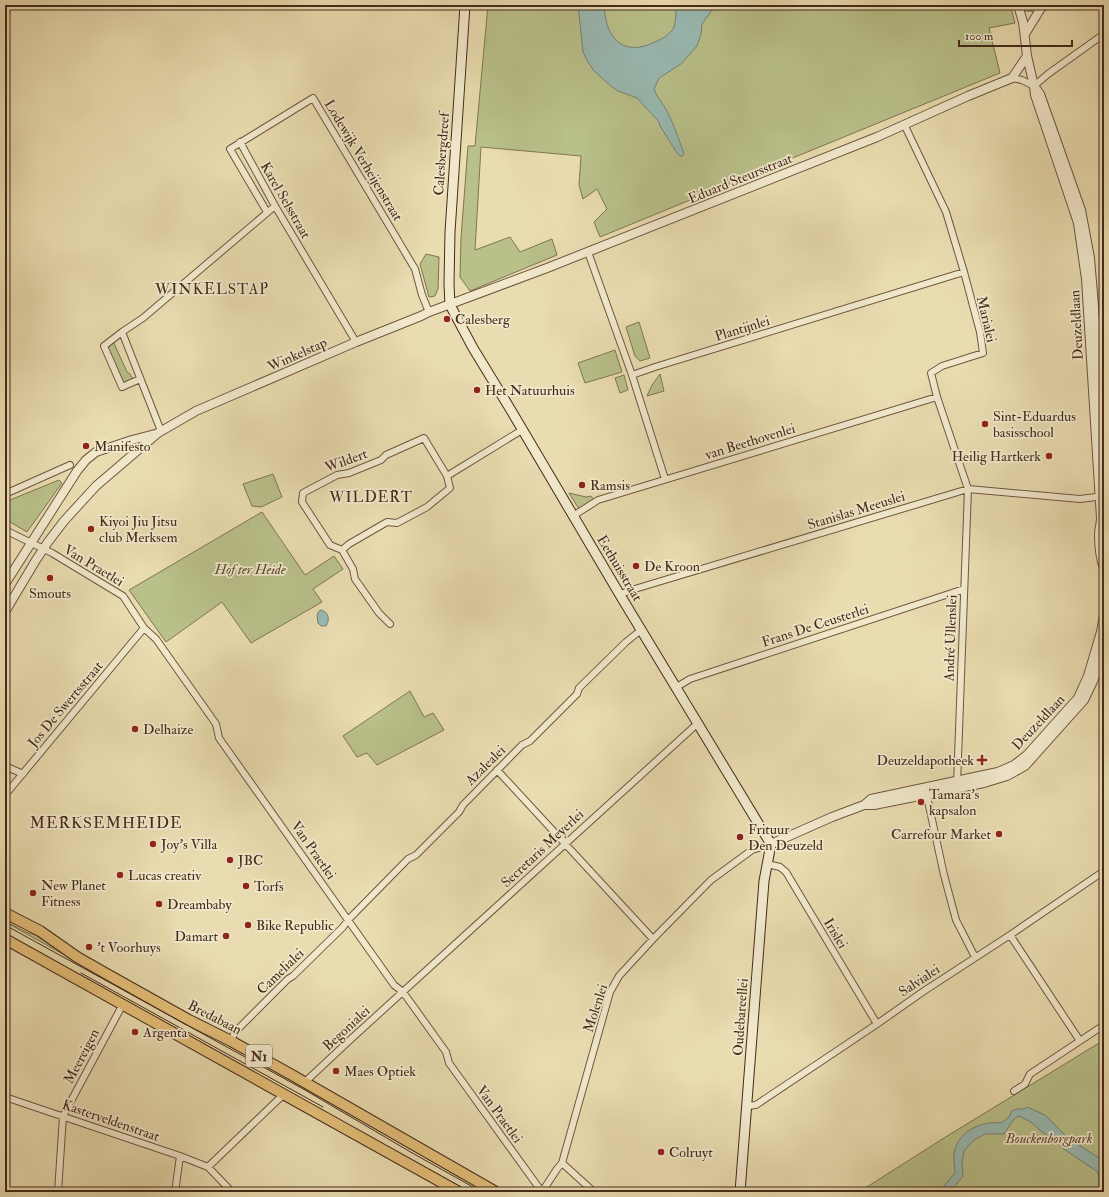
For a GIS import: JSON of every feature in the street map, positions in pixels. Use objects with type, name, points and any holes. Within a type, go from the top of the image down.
[{"type":"main road","name":"Calesbergdreef","points":[[450,305],[450,232],[465,5]]},
{"type":"main road","name":"Eethuisstraat","points":[[450,305],[473,348],[675,688],[771,844]]},
{"type":"main road","name":"Oudebareellei","points":[[740,1192],[748,1106],[764,881],[771,844]]},
{"type":"main road","name":"Bredabaan","points":[[5,913],[40,931],[77,957],[105,973],[305,1082],[496,1192]]},
{"type":"main road","name":"N1","points":[[5,939],[459,1192]]},
{"type":"street","points":[[1018,6],[1043,7]]},
{"type":"street","name":"Deuzeldlaan","points":[[1018,6],[1023,22],[1027,56],[1034,86],[1034,95],[1072,195],[1078,223],[1086,280],[1102,497],[1101,525],[1099,533],[1104,568]]},
{"type":"street","points":[[1024,34],[1043,7]]},
{"type":"street","points":[[1027,56],[1012,78],[1022,80],[1034,86],[1048,74],[1104,34]]},
{"type":"street","name":"Eduard Steursstraat","points":[[450,305],[862,143],[1012,78]]},
{"type":"street","name":"Lodewijk Verheijenstraat","points":[[240,142],[313,98],[415,269],[422,295],[429,312]]},
{"type":"street","name":"Marialei","points":[[904,124],[946,212],[980,332],[983,353],[942,366],[931,373],[937,397],[968,489]]},
{"type":"street","name":"Karel Selsstraat","points":[[267,212],[230,149],[240,142],[275,206],[356,342]]},
{"type":"street","name":"Deuzeldlaan","points":[[1072,195],[1081,210],[1090,264],[1104,476]]},
{"type":"street","points":[[140,379],[122,387],[104,346],[143,318],[275,206]]},
{"type":"street","points":[[588,252],[632,375],[665,479]]},
{"type":"street","name":"Plantijnlei","points":[[632,375],[964,272]]},
{"type":"street","name":"Winkelstap","points":[[5,612],[43,549],[64,521],[96,486],[159,432],[196,411],[356,342],[450,305]]},
{"type":"street","points":[[122,332],[159,432]]},
{"type":"street","name":"van Beethovenlei","points":[[573,516],[598,500],[937,397]]},
{"type":"street","points":[[342,550],[349,544],[387,522],[397,523],[427,507],[450,488],[447,476],[522,430]]},
{"type":"street","name":"Winkelstap","points":[[5,584],[77,471],[86,460],[96,452],[159,432]]},
{"type":"street","name":"Wildert","points":[[390,624],[379,613],[355,579],[353,569],[342,550],[330,545],[302,502],[303,493],[337,475],[349,473],[381,460],[386,455],[424,438],[447,476]]},
{"type":"street","points":[[5,494],[70,465]]},
{"type":"street","name":"Stanislas Meeuslei","points":[[620,595],[628,591],[968,489],[1080,499],[1102,497]]},
{"type":"street","name":"André Ullenslei","points":[[957,785],[968,489]]},
{"type":"street","points":[[5,530],[31,543]]},
{"type":"street","name":"Van Praetlei","points":[[31,543],[123,596],[144,628],[156,639],[216,724],[219,738],[394,984],[403,992],[446,1052],[449,1063],[542,1192]]},
{"type":"street","name":"Frans De Ceusterlei","points":[[675,688],[690,679],[964,589]]},
{"type":"street","name":"Deuzeldlaan","points":[[771,844],[832,817],[864,805],[871,799],[957,785],[998,772],[1014,765],[1026,755],[1078,698],[1088,676],[1103,632],[1104,615]]},
{"type":"street","name":"Jos De Swertsstraat","points":[[5,795],[144,628]]},
{"type":"street","name":"Azalealei","points":[[348,920],[408,859],[416,855],[459,812],[463,804],[522,744],[530,741],[577,694],[579,688],[584,683],[626,642],[641,630]]},
{"type":"street","name":"Deuzeldlaan","points":[[957,785],[984,783],[1007,776],[1025,766],[1084,700],[1094,679],[1104,643]]},
{"type":"street","name":"Secretaris Meyerlei","points":[[403,992],[697,724]]},
{"type":"street","points":[[5,766],[23,774]]},
{"type":"street","points":[[497,770],[653,939]]},
{"type":"street","points":[[926,791],[944,875],[956,920],[976,957]]},
{"type":"street","name":"Molenlei","points":[[542,1192],[562,1163],[610,992],[619,976],[711,880],[752,850],[771,844]]},
{"type":"street","name":"Irislei","points":[[767,864],[780,867],[786,872],[877,1024]]},
{"type":"street","name":"Salvialei","points":[[748,1106],[756,1105],[1104,871]]},
{"type":"street","name":"Camelialei","points":[[231,1041],[235,1032],[343,927],[348,920]]},
{"type":"street","points":[[1010,935],[1080,1041]]},
{"type":"street","name":"Begonialei","points":[[305,1082],[403,992]]},
{"type":"street","name":"Meereigen","points":[[58,1192],[62,1116],[123,1004]]},
{"type":"street","points":[[1014,1091],[1025,1084],[1030,1074],[1104,1025]]},
{"type":"street","points":[[232,1192],[208,1167],[284,1094]]},
{"type":"street","name":"Kasterveldenstraat","points":[[5,1097],[180,1156],[208,1167]]},
{"type":"street","points":[[176,1192],[180,1156]]},
{"type":"street","points":[[562,1163],[594,1192]]},
{"type":"green space","points":[[488,5],[1010,5],[1015,23],[989,28],[1000,73],[600,237],[594,222],[607,209],[597,189],[583,199],[579,185],[581,156],[481,147],[475,250],[510,237],[520,252],[552,239],[557,255],[470,291],[460,277],[461,238],[468,146],[475,146]]},
{"type":"green space","points":[[426,254],[439,257],[438,289],[435,296],[429,297],[420,264]]},
{"type":"green space","points":[[639,322],[650,358],[640,361],[635,356],[626,327]]},
{"type":"green space","points":[[113,341],[127,372],[133,380],[124,384],[107,346]]},
{"type":"green space","points":[[615,350],[622,372],[585,383],[578,363]]},
{"type":"green space","points":[[660,374],[664,391],[647,396],[652,385]]},
{"type":"green space","points":[[624,375],[628,390],[620,393],[615,378]]},
{"type":"green space","points":[[273,474],[282,497],[261,507],[252,506],[243,484]]},
{"type":"green space","points":[[59,480],[62,483],[27,532],[5,519],[5,502]]},
{"type":"green space","points":[[569,493],[586,497],[591,496],[594,500],[579,509]]},
{"type":"green space","name":"Hof ter Heide","points":[[262,512],[305,575],[334,556],[343,569],[313,589],[322,602],[251,643],[222,602],[166,642],[129,590]]},
{"type":"green space","points":[[410,691],[424,717],[433,713],[444,730],[377,765],[367,753],[357,757],[343,736]]},
{"type":"green space","points":[[7,923],[26,932],[41,937],[79,963]]},
{"type":"green space","name":"Bouckenborgpark","points":[[1104,1040],[1104,1192],[859,1192],[944,1138]]},
{"type":"water","points":[[578,5],[604,5],[605,16],[612,35],[618,42],[625,46],[633,47],[643,46],[655,42],[668,34],[675,24],[676,5],[715,5],[702,24],[701,34],[697,46],[681,64],[659,78],[654,89],[667,111],[674,127],[684,154],[682,156],[677,153],[659,122],[637,98],[618,91],[594,71],[583,52]]},
{"type":"water","points":[[321,610],[326,612],[328,616],[326,626],[321,626],[318,623],[317,615]]},
{"type":"water","points":[[1027,1107],[1045,1115],[1067,1137],[1102,1160],[1104,1154],[1104,1189],[1099,1186],[1098,1172],[1065,1150],[1031,1122],[1019,1116],[1014,1119],[1004,1134],[985,1134],[974,1140],[964,1151],[962,1163],[963,1176],[950,1192],[939,1192],[955,1173],[954,1154],[956,1146],[965,1134],[978,1126],[1001,1123],[1009,1117],[1012,1111]]},
{"type":"tram line","points":[[5,925],[305,1090],[482,1192]]},
{"type":"tram line","points":[[81,973],[323,1107]]},
{"type":"place","name":"Calesberg","points":[[447,319]]},
{"type":"place","name":"Het Natuurhuis","points":[[477,390]]},
{"type":"place","name":"Sint-Eduardus basisschool","points":[[985,424]]},
{"type":"place","name":"Manifesto","points":[[86,446]]},
{"type":"place","name":"Heilig Hartkerk","points":[[1049,456]]},
{"type":"place","name":"Ramsis","points":[[582,485]]},
{"type":"place","name":"Kiyoi Jiu Jitsu club Merksem","points":[[91,529]]},
{"type":"place","name":"De Kroon","points":[[636,566]]},
{"type":"place","name":"Smouts","points":[[50,578]]},
{"type":"place","name":"Delhaize","points":[[135,729]]},
{"type":"place","name":"Deuzeldapotheek","points":[[982,760]]},
{"type":"place","name":"Tamara's kapsalon","points":[[921,802]]},
{"type":"place","name":"Carrefour Market","points":[[999,834]]},
{"type":"place","name":"Frituur Den Deuzeld","points":[[740,837]]},
{"type":"place","name":"Joy's Villa","points":[[153,844]]},
{"type":"place","name":"JBC","points":[[230,860]]},
{"type":"place","name":"Lucas creativ","points":[[120,875]]},
{"type":"place","name":"Torfs","points":[[246,886]]},
{"type":"place","name":"New Planet Fitness","points":[[33,893]]},
{"type":"place","name":"Dreambaby","points":[[159,904]]},
{"type":"place","name":"Bike Republic","points":[[248,925]]},
{"type":"place","name":"Damart","points":[[226,936]]},
{"type":"place","name":"'t Voorhuys","points":[[89,947]]},
{"type":"place","name":"Argenta","points":[[135,1032]]},
{"type":"place","name":"Maes Optiek","points":[[336,1071]]},
{"type":"place","name":"Colruyt","points":[[661,1152]]},
{"type":"district","name":"WINKELSTAP","points":[[212,289]]},
{"type":"district","name":"WILDERT","points":[[371,497]]},
{"type":"district","name":"MERKSEMHEIDE","points":[[106,822]]}]
